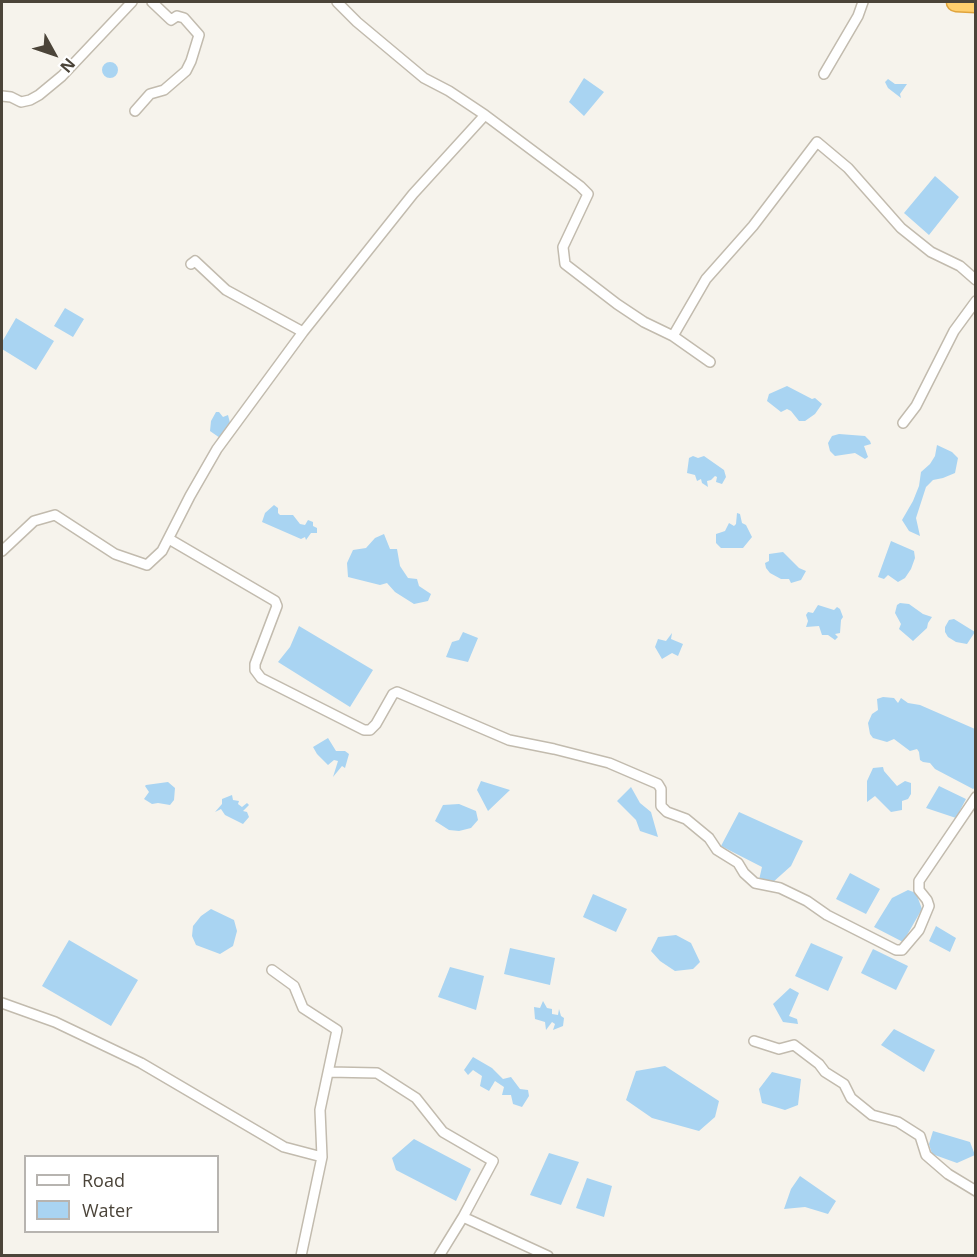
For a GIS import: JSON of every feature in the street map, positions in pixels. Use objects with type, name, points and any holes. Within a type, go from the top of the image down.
[{"type":"highway","points":[[956,2],[975,3]]},
{"type":"street","points":[[2,96],[21,102],[39,95],[62,76],[132,2]]},
{"type":"street","points":[[135,111],[150,94],[164,90],[186,71],[199,35],[184,18],[177,16],[171,20],[152,2]]},
{"type":"street","points":[[337,2],[357,22],[424,78],[449,91],[485,115],[580,186],[588,194],[563,247],[566,264],[617,304],[673,336],[710,362]]},
{"type":"street","points":[[824,74],[858,16],[863,2]]},
{"type":"street","points":[[2,551],[34,521],[55,515],[115,554],[147,565],[162,551],[217,449],[303,332],[413,194],[485,115]]},
{"type":"street","points":[[673,336],[706,279],[753,226],[817,142],[848,168],[901,228],[931,252],[960,266],[975,280]]},
{"type":"street","points":[[191,264],[195,261],[226,290],[303,332]]},
{"type":"street","points":[[903,423],[916,406],[954,331],[975,301]]},
{"type":"street","points":[[169,539],[274,601],[277,606],[255,664],[255,670],[261,678],[364,730],[370,730],[376,724],[393,694],[397,692],[509,740],[609,763],[658,784],[661,789],[661,806],[667,812],[686,819],[709,838],[717,850],[738,862],[744,873],[755,883],[780,888],[896,950],[902,950],[919,930],[929,906],[919,890],[919,881],[975,797]]},
{"type":"street","points":[[272,970],[294,986],[303,1008],[337,1030],[320,1110],[322,1157],[301,1256]]},
{"type":"street","points":[[2,1004],[55,1022],[141,1062],[284,1147],[322,1157]]},
{"type":"street","points":[[754,1041],[779,1050],[794,1045],[819,1064],[825,1072],[844,1084],[850,1098],[872,1115],[898,1122],[920,1136],[926,1155],[948,1174],[975,1191]]},
{"type":"street","points":[[329,1072],[377,1072],[416,1098],[443,1132],[493,1161],[439,1256]]},
{"type":"street","points":[[463,1217],[548,1256]]},
{"type":"water","points":[[110,62],[116,64],[118,70],[116,76],[110,78],[104,76],[102,70],[104,64]]},
{"type":"water","points":[[584,78],[604,92],[584,116],[569,102]]},
{"type":"water","points":[[888,79],[895,84],[907,84],[900,94],[901,98],[888,88],[885,82]]},
{"type":"water","points":[[935,176],[959,197],[929,235],[904,213]]},
{"type":"water","points":[[65,308],[84,319],[73,337],[54,326]]},
{"type":"water","points":[[16,318],[54,341],[36,370],[2,349],[2,342]]},
{"type":"water","points":[[787,386],[812,399],[815,398],[822,404],[815,414],[805,421],[799,421],[791,411],[787,409],[781,412],[767,401],[769,394]]},
{"type":"water","points":[[216,412],[223,417],[228,415],[230,423],[220,438],[210,431],[211,421]]},
{"type":"water","points":[[839,434],[865,436],[871,444],[864,446],[868,457],[865,459],[855,453],[835,456],[830,451],[828,443],[832,436]]},
{"type":"water","points":[[937,445],[952,452],[958,458],[955,473],[933,480],[926,487],[916,518],[920,536],[909,531],[902,520],[919,486],[921,472],[935,456]]},
{"type":"water","points":[[693,456],[698,458],[704,456],[724,470],[726,477],[722,484],[716,482],[717,477],[715,476],[707,481],[708,487],[702,483],[701,479],[697,481],[695,475],[687,473],[689,458]]},
{"type":"water","points":[[274,505],[278,508],[280,515],[293,515],[300,524],[305,525],[308,520],[313,522],[317,533],[311,533],[306,540],[305,537],[301,539],[262,522],[265,513]]},
{"type":"water","points":[[737,513],[740,514],[742,523],[746,525],[752,537],[743,548],[721,548],[716,543],[716,534],[725,531],[729,523],[734,526],[736,524]]},
{"type":"water","points":[[384,534],[390,549],[397,549],[400,566],[408,578],[417,579],[419,586],[431,594],[428,601],[414,604],[395,592],[387,583],[380,585],[348,577],[347,563],[353,550],[366,548],[375,538]]},
{"type":"water","points":[[891,541],[914,551],[915,558],[911,569],[905,578],[898,582],[888,575],[884,579],[878,577]]},
{"type":"water","points":[[783,552],[799,568],[806,571],[801,580],[791,583],[789,579],[781,579],[766,568],[765,563],[769,561],[769,554]]},
{"type":"water","points":[[900,603],[909,604],[923,614],[932,617],[927,628],[913,641],[899,629],[901,624],[895,613]]},
{"type":"water","points":[[818,605],[834,610],[837,607],[840,609],[843,617],[840,633],[835,634],[838,637],[835,640],[828,635],[822,635],[819,626],[806,627],[808,621],[806,615],[808,612],[813,613]]},
{"type":"water","points":[[954,619],[975,632],[967,644],[956,642],[945,632],[949,620]]},
{"type":"water","points":[[299,626],[373,670],[350,707],[278,662],[290,647]]},
{"type":"water","points":[[463,632],[478,638],[468,662],[446,657],[452,642],[459,640]]},
{"type":"water","points":[[672,633],[671,639],[683,644],[678,656],[672,653],[662,659],[655,647],[658,639],[666,641]]},
{"type":"water","points":[[894,698],[898,703],[901,698],[908,703],[920,705],[975,729],[976,787],[973,789],[935,769],[930,763],[923,762],[920,760],[917,749],[910,751],[894,739],[887,742],[873,738],[868,723],[872,714],[878,710],[877,699]]},
{"type":"water","points":[[328,738],[336,751],[345,751],[349,754],[345,768],[342,766],[333,777],[338,761],[334,760],[328,765],[313,747]]},
{"type":"water","points":[[883,767],[897,786],[905,781],[911,783],[911,794],[908,799],[902,801],[902,810],[891,812],[875,796],[867,802],[867,781],[873,768]]},
{"type":"water","points":[[481,781],[510,790],[488,811],[477,790]]},
{"type":"water","points":[[168,782],[175,788],[174,800],[170,805],[152,804],[144,799],[149,792],[146,785]]},
{"type":"water","points":[[939,786],[966,799],[956,818],[926,808]]},
{"type":"water","points":[[631,787],[640,803],[651,812],[658,837],[640,831],[636,820],[617,801]]},
{"type":"water","points":[[232,795],[233,800],[239,801],[238,804],[242,807],[247,803],[249,805],[243,811],[247,812],[249,817],[243,824],[225,815],[221,809],[215,812],[222,804],[222,799]]},
{"type":"water","points":[[459,804],[476,811],[478,820],[471,828],[459,831],[449,830],[435,821],[443,805]]},
{"type":"water","points":[[739,812],[803,841],[791,866],[772,883],[759,880],[762,867],[721,846]]},
{"type":"water","points":[[850,873],[880,889],[866,914],[836,899]]},
{"type":"water","points":[[908,890],[916,893],[922,909],[903,942],[874,927],[892,898]]},
{"type":"water","points":[[593,894],[627,909],[616,932],[583,917]]},
{"type":"water","points":[[211,909],[234,920],[237,931],[233,946],[220,954],[196,945],[192,936],[193,926]]},
{"type":"water","points":[[936,926],[956,938],[950,952],[929,941]]},
{"type":"water","points":[[676,935],[691,943],[700,962],[693,969],[675,971],[660,961],[651,951],[658,937]]},
{"type":"water","points":[[69,940],[138,980],[111,1026],[42,986]]},
{"type":"water","points":[[811,943],[843,957],[828,991],[795,976]]},
{"type":"water","points":[[510,948],[555,958],[550,985],[504,974]]},
{"type":"water","points":[[873,949],[908,966],[896,990],[861,973]]},
{"type":"water","points":[[450,967],[484,976],[476,1010],[438,997]]},
{"type":"water","points":[[790,988],[799,993],[789,1016],[797,1019],[798,1024],[783,1022],[773,1004]]},
{"type":"water","points":[[543,1001],[547,1008],[552,1009],[552,1014],[558,1015],[559,1009],[564,1018],[563,1026],[553,1030],[555,1024],[552,1022],[546,1030],[545,1022],[535,1019],[534,1007],[540,1008]]},
{"type":"water","points":[[894,1029],[935,1050],[924,1072],[881,1045]]},
{"type":"water","points":[[473,1057],[492,1068],[503,1079],[511,1077],[520,1089],[528,1090],[529,1096],[522,1107],[513,1104],[511,1095],[502,1095],[504,1087],[495,1081],[489,1091],[480,1086],[482,1076],[473,1070],[468,1075],[464,1070]]},
{"type":"water","points":[[665,1066],[719,1101],[715,1117],[699,1131],[652,1118],[626,1100],[636,1071]]},
{"type":"water","points":[[772,1072],[801,1079],[798,1105],[785,1110],[762,1103],[759,1089]]},
{"type":"water","points":[[933,1131],[970,1142],[975,1155],[957,1163],[932,1154],[929,1144]]},
{"type":"water","points":[[414,1139],[471,1169],[456,1201],[396,1170],[392,1158]]},
{"type":"water","points":[[549,1153],[579,1162],[561,1205],[530,1195]]},
{"type":"water","points":[[800,1176],[836,1201],[828,1214],[805,1207],[784,1209],[791,1189]]},
{"type":"water","points":[[587,1178],[612,1186],[604,1217],[576,1208]]}]
